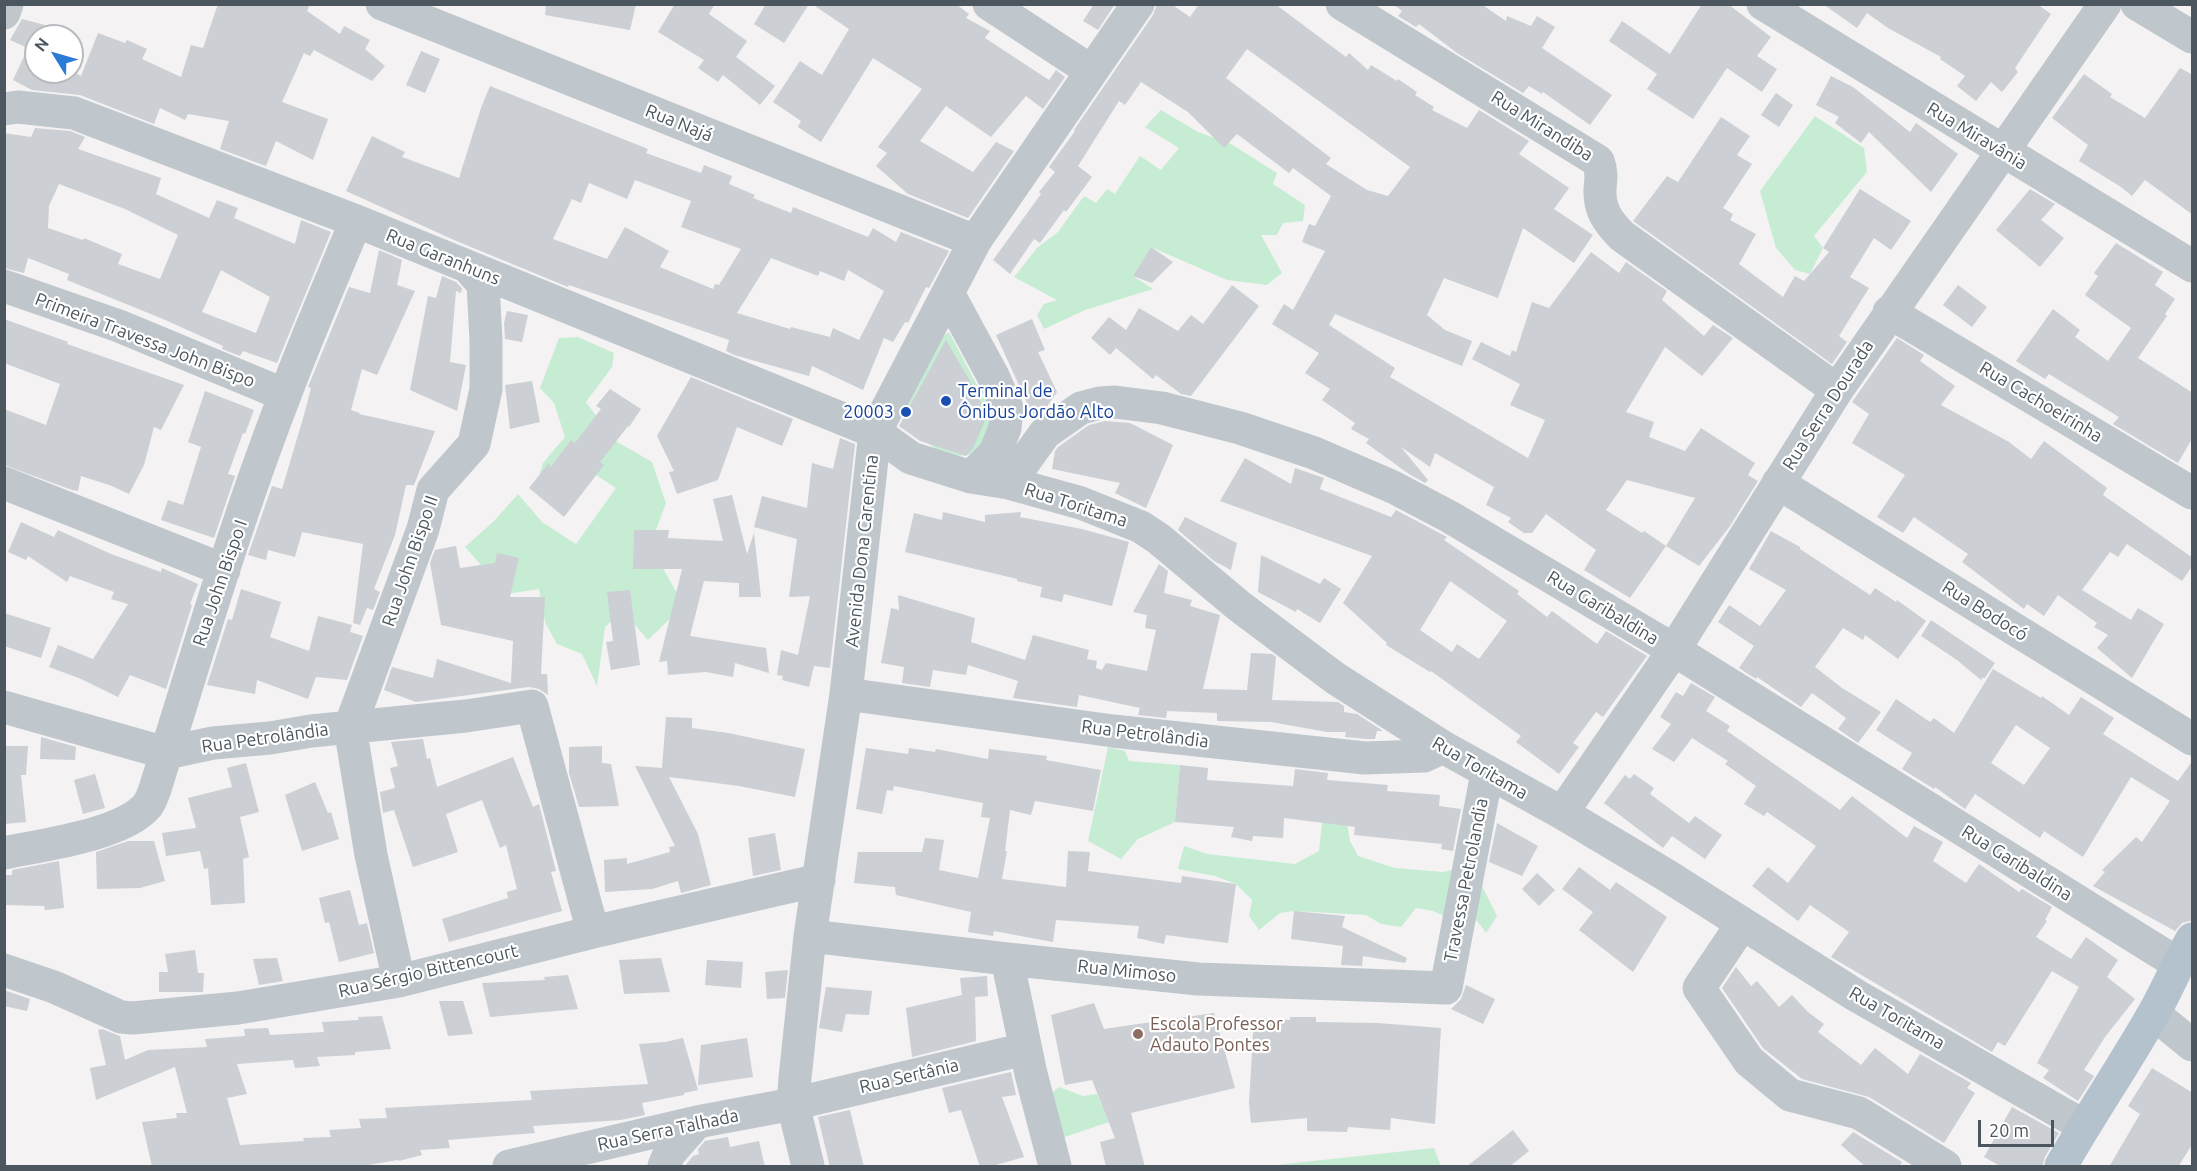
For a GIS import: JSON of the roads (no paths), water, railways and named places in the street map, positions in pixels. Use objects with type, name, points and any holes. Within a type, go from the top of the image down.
[{"type":"main road","points":[[2061,1167],[2154,1014],[2185,951]]},
{"type":"street","points":[[4,13],[7,4]]},
{"type":"street","name":"Rua Najá","points":[[382,4],[975,241]]},
{"type":"street","points":[[989,4],[1091,70]]},
{"type":"street","name":"Avenida Dona Carentina","points":[[808,1167],[793,1104],[810,936],[846,694],[875,432],[975,241],[1138,4]]},
{"type":"street","name":"Rua Mirandiba","points":[[1342,4],[1598,160],[1602,174],[1600,193],[1602,209],[1604,216],[1616,230],[1837,390]]},
{"type":"street","name":"Rua Miravânia","points":[[1763,4],[2193,266]]},
{"type":"street","name":"Rua Serra Dourada","points":[[1562,813],[1674,650],[1837,390],[1889,312],[2105,4]]},
{"type":"street","points":[[2137,4],[2193,37]]},
{"type":"street","name":"Rua Garanhuns","points":[[4,109],[18,107],[74,113],[356,221],[875,432]]},
{"type":"street","name":"Rua John Bispo I","points":[[4,853],[80,837],[122,825],[147,806],[155,789],[190,672],[285,395],[356,221]]},
{"type":"street","name":"Rua John Bispo II","points":[[350,727],[419,539],[433,490],[474,444],[486,389],[486,340],[483,284],[466,266]]},
{"type":"street","name":"Primeira Travessa John Bispo","points":[[4,286],[119,326],[285,395]]},
{"type":"street","points":[[948,293],[993,376],[1007,408],[1005,428],[995,453],[971,477]]},
{"type":"street","name":"Rua Cachoeirinha","points":[[1889,312],[2193,493]]},
{"type":"street","name":"Rua Garibaldina","points":[[1009,483],[1045,433],[1081,408],[1115,402],[1162,408],[1240,428],[1303,449],[1393,487],[1450,517],[2185,951]]},
{"type":"street","name":"Rua Toritama","points":[[875,432],[910,458],[971,477],[1009,483],[1081,503],[1141,527],[1159,539],[1239,606],[1326,671],[1443,747],[1562,813],[1666,875],[1857,996],[2084,1126]]},
{"type":"street","points":[[4,483],[224,570]]},
{"type":"street","name":"Rua Bodocó","points":[[1778,483],[2193,739]]},
{"type":"street","name":"Rua Petrolândia","points":[[846,694],[1113,731],[1365,758],[1424,756],[1443,747]]},
{"type":"street","name":"Rua Petrolândia","points":[[4,707],[166,753],[213,743],[466,716],[532,706],[593,932]]},
{"type":"street","points":[[350,727],[371,855],[399,981]]},
{"type":"street","name":"Travessa Petrolandia","points":[[1446,988],[1487,773]]},
{"type":"street","name":"Rua Sérgio Bittencourt","points":[[4,970],[54,987],[121,1017],[133,1018],[238,1008],[399,981],[593,932],[819,880]]},
{"type":"street","points":[[1742,924],[1699,988],[1749,1061],[1790,1095],[1859,1113],[1945,1167]]},
{"type":"street","name":"Rua Mimoso","points":[[810,936],[1007,960],[1198,979],[1446,988]]},
{"type":"street","points":[[1007,960],[1025,1049],[1055,1167]]},
{"type":"street","points":[[2154,1014],[2193,1045]]},
{"type":"street","name":"Rua Sertânia","points":[[793,1104],[1025,1049]]},
{"type":"street","name":"Rua Serra Talhada","points":[[509,1167],[697,1122],[793,1104]]},
{"type":"street","points":[[664,1167],[669,1154],[697,1122]]},
{"type":"place","name":"Terminal de Ônibus Jordão Alto","points":[[946,401]]},
{"type":"place","name":"20003","points":[[906,412]]},
{"type":"place","name":"Escola Professor Adauto Pontes","points":[[1138,1034]]}]
